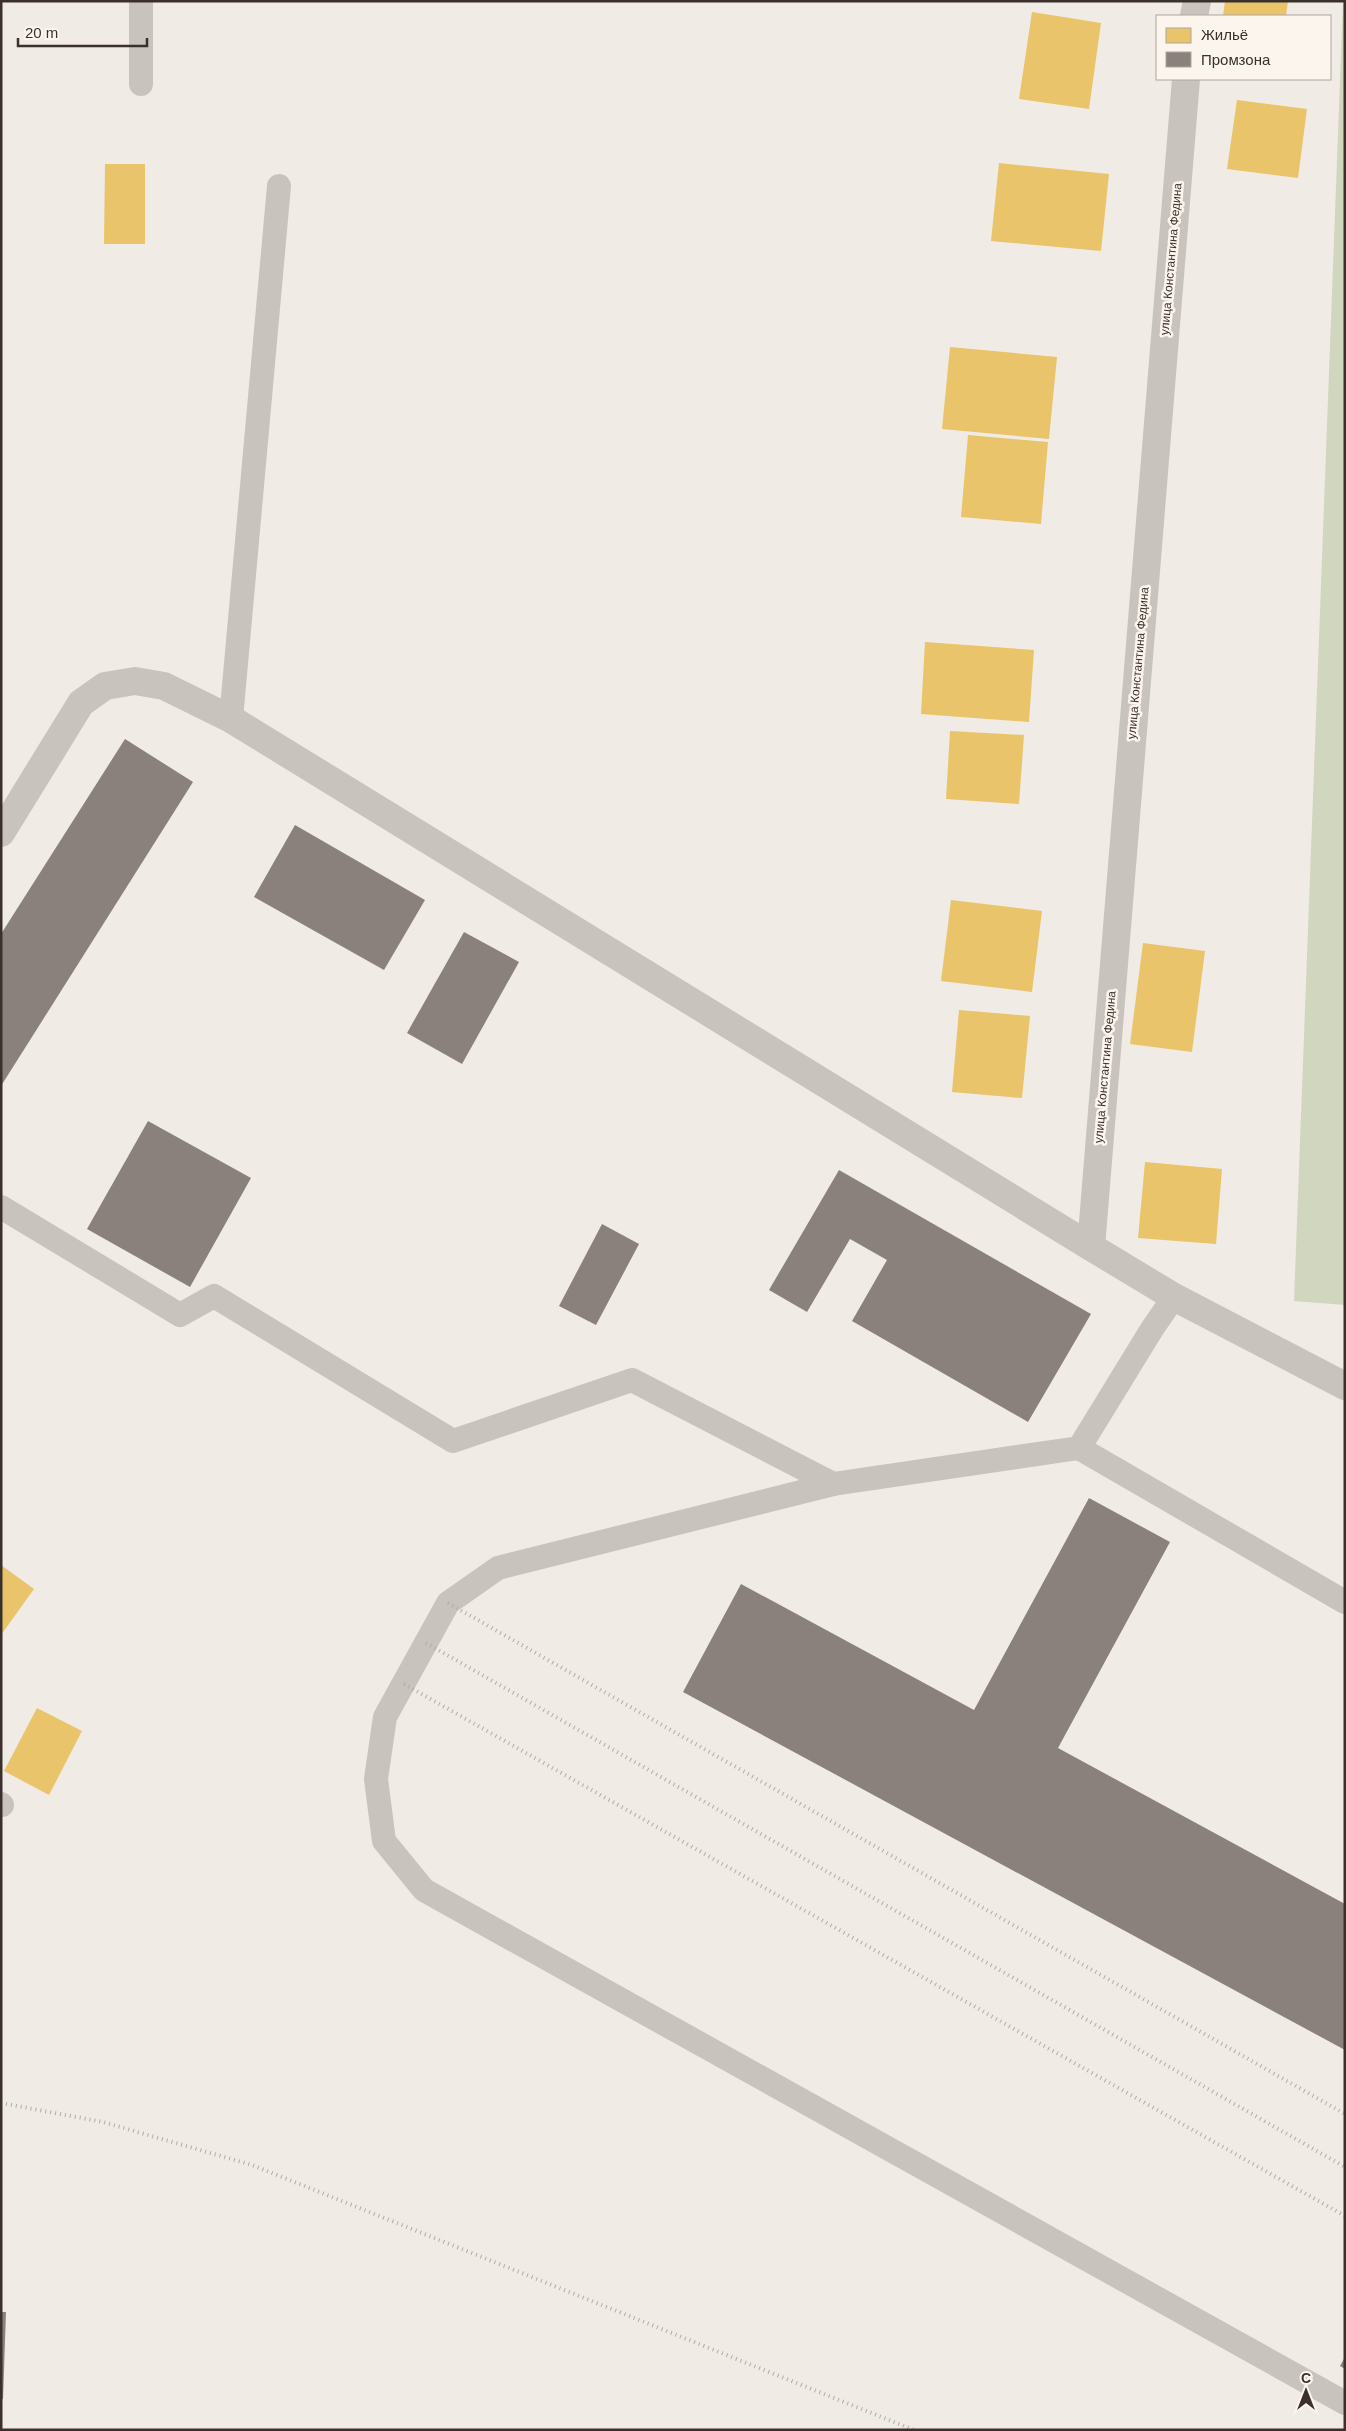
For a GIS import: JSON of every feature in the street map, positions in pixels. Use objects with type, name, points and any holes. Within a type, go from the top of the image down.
[{"type":"street","points":[[1194,15],[1197,1]]},
{"type":"street","name":"улица Константина Федина","points":[[1091,1247],[1186,80]]},
{"type":"street","points":[[1,833],[81,703],[105,686],[135,681],[164,686],[232,719],[1174,1297],[1345,1386]]},
{"type":"lane","points":[[141,1],[141,84]]},
{"type":"lane","points":[[232,719],[279,186]]},
{"type":"lane","points":[[1,1207],[180,1315],[214,1296],[453,1441],[632,1380],[832,1484]]},
{"type":"lane","points":[[1079,1448],[1152,1329],[1174,1297]]},
{"type":"lane","points":[[1345,1602],[1079,1448],[832,1484],[498,1568],[448,1603],[386,1718],[376,1779],[384,1841],[424,1890],[1345,2403]]},
{"type":"green space","points":[[1343,1],[1345,1],[1345,1305],[1294,1301]]},
{"type":"building: Жильё","points":[[1225,1],[1288,1],[1286,15],[1223,15]]},
{"type":"building: Жильё","points":[[1032,12],[1101,23],[1089,109],[1019,99]]},
{"type":"building: Жильё","points":[[1237,100],[1307,109],[1298,178],[1227,169]]},
{"type":"building: Жильё","points":[[999,163],[1109,174],[1101,251],[991,241]]},
{"type":"building: Жильё","points":[[105,164],[145,164],[145,244],[104,244]]},
{"type":"building: Жильё","points":[[950,347],[1057,357],[1049,439],[942,429]]},
{"type":"building: Жильё","points":[[968,435],[1048,442],[1041,524],[961,517]]},
{"type":"building: Жильё","points":[[925,642],[1034,650],[1029,722],[921,714]]},
{"type":"building: Жильё","points":[[950,731],[1024,735],[1019,804],[946,799]]},
{"type":"building: Жильё","points":[[951,900],[1042,911],[1032,992],[941,981]]},
{"type":"building: Жильё","points":[[1143,943],[1205,951],[1192,1052],[1130,1044]]},
{"type":"building: Жильё","points":[[959,1010],[1030,1016],[1022,1098],[952,1092]]},
{"type":"building: Жильё","points":[[1145,1162],[1222,1169],[1216,1244],[1138,1238]]},
{"type":"building: Жильё","points":[[1,1565],[34,1589],[1,1635]]},
{"type":"building: Жильё","points":[[37,1708],[82,1731],[49,1795],[4,1771]]},
{"type":"building: Промзона","points":[[125,739],[193,782],[1,1086],[1,934]]},
{"type":"building: Промзона","points":[[295,825],[425,900],[384,970],[254,897]]},
{"type":"building: Промзона","points":[[464,932],[519,962],[462,1064],[407,1033]]},
{"type":"building: Промзона","points":[[148,1121],[251,1178],[190,1287],[87,1229]]},
{"type":"building: Промзона","points":[[839,1170],[1091,1314],[1028,1422],[852,1321],[887,1260],[850,1239],[807,1312],[769,1290]]},
{"type":"building: Промзона","points":[[602,1224],[639,1244],[596,1325],[559,1306]]},
{"type":"building: Промзона","points":[[1089,1498],[1170,1542],[1058,1748],[1345,1904],[1345,2050],[683,1692],[741,1584],[974,1710]]},
{"type":"building: Промзона","points":[[1,2312],[6,2312],[3,2399],[1,2399]]},
{"type":"building: Промзона","points":[[1345,2357],[1345,2369],[1340,2366]]},
{"type":"railway","points":[[448,1603],[1345,2114]]},
{"type":"railway","points":[[426,1643],[1345,2167]]},
{"type":"railway","points":[[404,1684],[1345,2216]]},
{"type":"railway","points":[[1,2103],[103,2122],[252,2165],[914,2430]]}]
